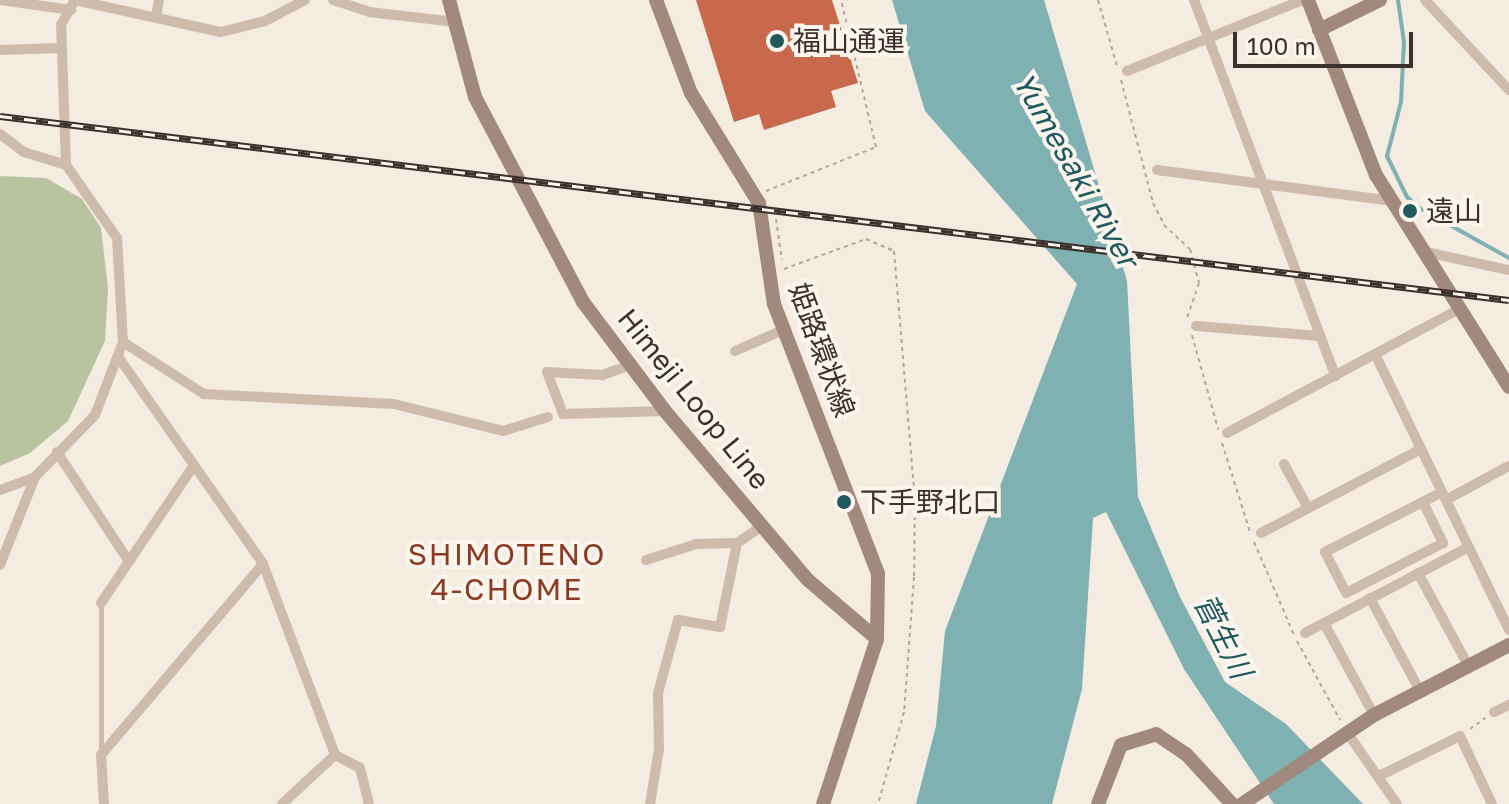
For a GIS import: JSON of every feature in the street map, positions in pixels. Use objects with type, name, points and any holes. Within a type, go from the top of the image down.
[{"type":"main road","name":"Himeji Loop Line","points":[[449,0],[475,97],[583,302],[665,411],[808,580],[877,639]]},
{"type":"main road","name":"姫路環状線","points":[[656,0],[691,93],[759,203],[783,330],[878,574],[877,639]]},
{"type":"main road","points":[[1306,0],[1358,136],[1391,201],[1457,310],[1509,387]]},
{"type":"main road","points":[[1319,30],[1380,0]]},
{"type":"main road","points":[[823,804],[877,639]]},
{"type":"main road","points":[[1098,804],[1121,745],[1156,734],[1186,754],[1240,804],[1342,733],[1509,645]]},
{"type":"street","points":[[0,0],[74,3],[221,32],[265,21],[305,0]]},
{"type":"street","points":[[156,17],[159,0]]},
{"type":"street","points":[[333,0],[369,12],[455,22]]},
{"type":"street","points":[[1194,0],[1335,376]]},
{"type":"street","points":[[1127,71],[1306,0]]},
{"type":"street","points":[[1425,0],[1509,90]]},
{"type":"street","points":[[0,565],[35,477],[95,415],[123,342],[117,238],[66,165],[61,25],[74,3]]},
{"type":"street","points":[[0,50],[60,48]]},
{"type":"street","points":[[0,134],[24,152],[66,165]]},
{"type":"street","points":[[1157,170],[1391,201]]},
{"type":"street","points":[[1421,251],[1509,270]]},
{"type":"street","points":[[1227,433],[1457,310]]},
{"type":"street","points":[[1196,326],[1320,336]]},
{"type":"street","points":[[735,351],[783,330]]},
{"type":"street","points":[[123,342],[204,394],[394,404],[503,431],[548,417]]},
{"type":"street","points":[[1375,354],[1509,630]]},
{"type":"street","points":[[119,358],[192,468],[263,564],[335,755],[360,768],[369,804]]},
{"type":"street","points":[[630,365],[602,375],[547,372],[563,414],[665,411]]},
{"type":"street","points":[[1261,533],[1421,449]]},
{"type":"street","points":[[57,452],[128,560]]},
{"type":"street","points":[[1284,464],[1308,508]]},
{"type":"street","points":[[1423,502],[1443,543],[1346,593],[1325,552],[1444,496],[1509,466]]},
{"type":"street","points":[[101,603],[192,468]]},
{"type":"street","points":[[0,490],[35,477]]},
{"type":"street","points":[[646,560],[696,544],[737,543],[762,526]]},
{"type":"street","points":[[650,804],[659,749],[658,693],[678,620],[720,627],[737,543]]},
{"type":"street","points":[[1305,633],[1469,547]]},
{"type":"street","points":[[104,804],[101,755],[263,564]]},
{"type":"street","points":[[1418,573],[1468,665]]},
{"type":"street","points":[[1370,598],[1420,691]]},
{"type":"street","points":[[1324,623],[1374,715]]},
{"type":"street","points":[[1494,712],[1509,705]]},
{"type":"street","points":[[1342,733],[1379,776],[1397,804]]},
{"type":"street","points":[[1379,776],[1460,736],[1492,804]]},
{"type":"street","points":[[282,804],[335,755]]},
{"type":"lane","points":[[101,603],[101,755]]},
{"type":"path","points":[[766,194],[767,187],[876,147],[841,0]]},
{"type":"path","points":[[1098,0],[1153,203],[1164,225],[1190,249],[1199,283],[1185,310],[1240,506],[1280,610],[1342,733]]},
{"type":"path","points":[[771,207],[781,234],[782,269],[791,271],[866,239],[894,251],[914,485],[914,577],[904,712],[878,804]]},
{"type":"path","points":[[1460,736],[1494,712]]},
{"type":"green space","points":[[0,176],[46,178],[82,199],[101,228],[108,288],[105,341],[68,421],[30,453],[0,466]]},
{"type":"water","name":"Yumesaki River","points":[[892,0],[1044,0],[1127,281],[1138,497],[1180,597],[1225,682],[1286,724],[1363,804],[1274,804],[1184,669],[1106,512],[1093,518],[1082,689],[1052,804],[916,804],[936,726],[945,631],[1077,284],[925,111]]},
{"type":"building","name":"福山通運","points":[[696,0],[832,0],[858,83],[831,91],[836,107],[764,130],[759,114],[734,122]]},
{"type":"waterway","points":[[1398,0],[1404,42],[1401,102],[1387,156],[1407,197],[1421,209],[1509,258]]},
{"type":"railway","points":[[0,116],[1509,300]]},
{"type":"place","name":"福山通運","points":[[777,41]]},
{"type":"place","name":"遠山","points":[[1410,211]]},
{"type":"place","name":"下手野北口","points":[[844,502]]},
{"type":"district","name":"SHIMOTENO 4-CHOME","points":[[507,571]]},
{"type":"water label","name":"菅生川","points":[[1223,636]]}]
